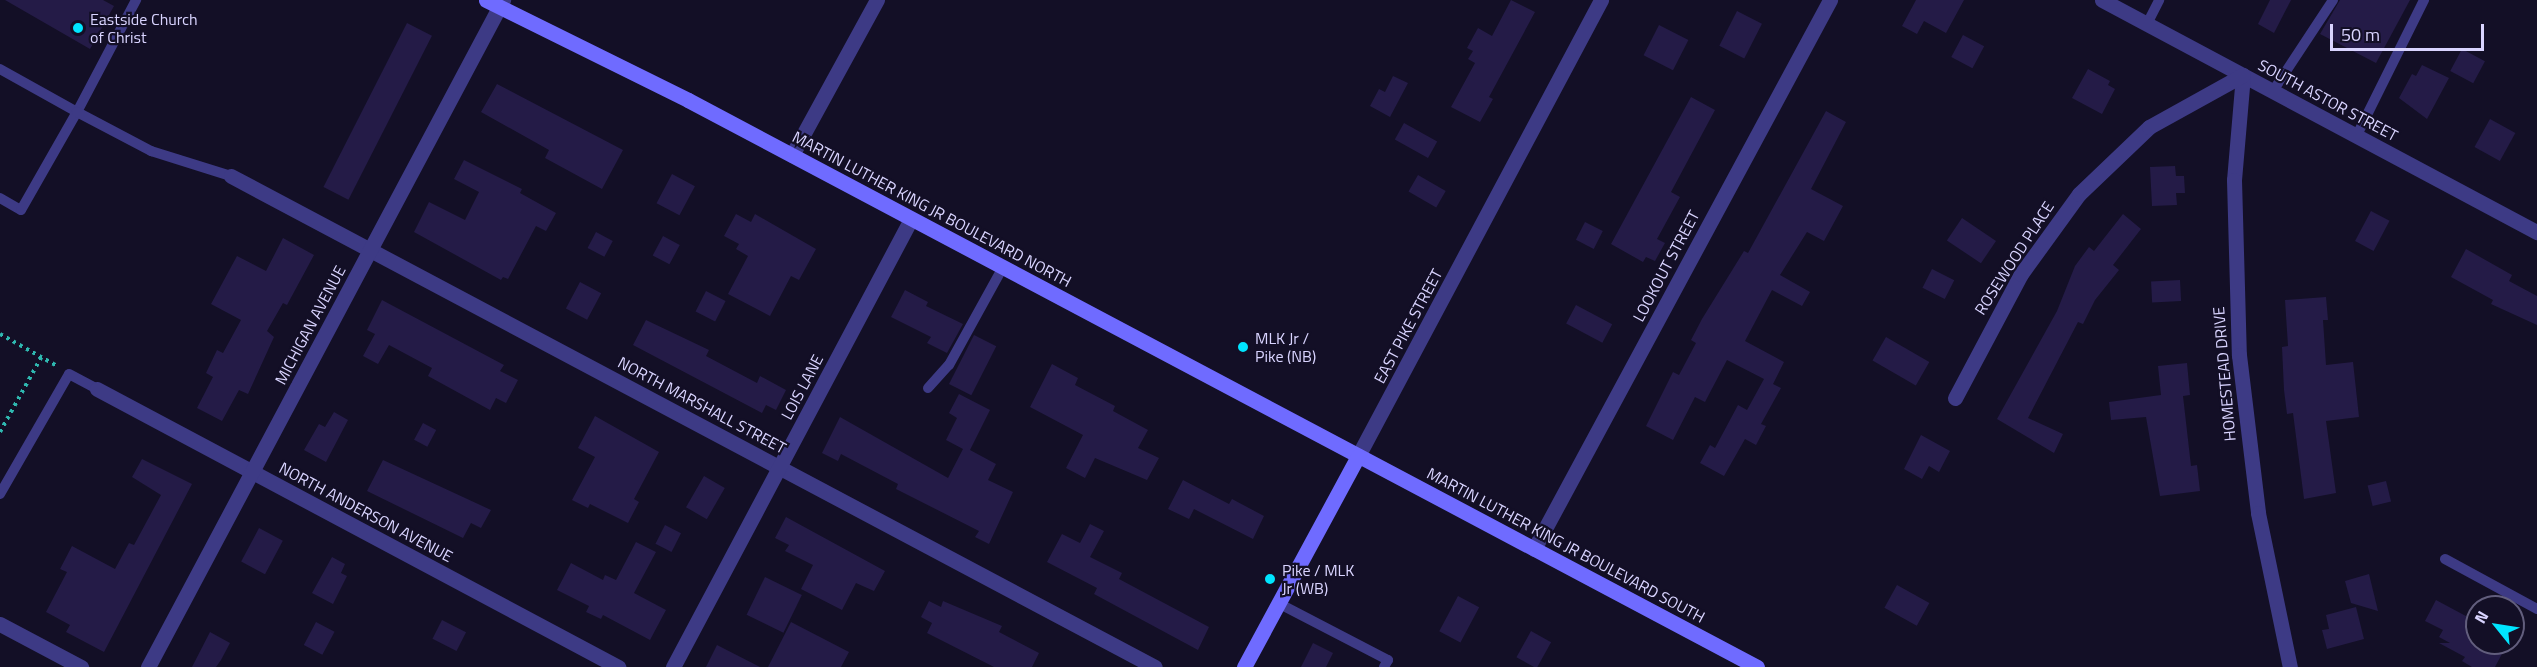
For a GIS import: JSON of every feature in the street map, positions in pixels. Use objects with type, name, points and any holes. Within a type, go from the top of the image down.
[{"type":"main road","name":"MARTIN LUTHER KING JR BOULEVARD NORTH","points":[[496,2],[792,155],[1358,456]]},
{"type":"main road","name":"MARTIN LUTHER KING JR BOULEVARD SOUTH","points":[[1358,456],[1757,667]]},
{"type":"main road","name":"EAST PIKE STREET","points":[[1244,667],[1358,456]]},
{"type":"street","points":[[792,155],[877,0]]},
{"type":"street","name":"EAST PIKE STREET","points":[[1358,456],[1601,0]]},
{"type":"street","name":"LOOKOUT STREET","points":[[1534,549],[1830,0]]},
{"type":"street","name":"SOUTH ASTOR STREET","points":[[2102,0],[2537,232]]},
{"type":"street","name":"MICHIGAN AVENUE","points":[[148,667],[371,249],[496,2]]},
{"type":"street","name":"ROSEWOOD PLACE","points":[[1955,398],[2021,274],[2079,194],[2149,127],[2243,75]]},
{"type":"street","name":"HOMESTEAD DRIVE","points":[[2243,75],[2234,191],[2239,355],[2258,513],[2290,667]]},
{"type":"street","name":"NORTH MARSHALL STREET","points":[[231,176],[1155,667]]},
{"type":"street","name":"LOIS LANE","points":[[673,667],[911,219]]},
{"type":"street","name":"NORTH ANDERSON AVENUE","points":[[97,389],[618,667]]},
{"type":"street","points":[[0,624],[81,667]]},
{"type":"lane","points":[[0,198],[21,210],[77,112],[136,0]]},
{"type":"lane","points":[[2147,24],[2159,0]]},
{"type":"lane","points":[[2273,91],[2333,0]]},
{"type":"lane","points":[[2357,135],[2424,0]]},
{"type":"lane","points":[[0,69],[151,151],[231,176]]},
{"type":"lane","points":[[928,388],[949,365],[1003,267]]},
{"type":"lane","points":[[0,494],[69,374],[97,389]]},
{"type":"lane","points":[[2445,559],[2537,609]]},
{"type":"lane","points":[[1278,603],[1388,660],[1384,667]]},
{"type":"path","points":[[0,334],[42,356],[69,374]]},
{"type":"path","points":[[0,432],[42,356]]},
{"type":"building","name":"Eastside Church of Christ","points":[[5,0],[103,0],[114,6],[90,49]]},
{"type":"building","points":[[1511,0],[1535,12],[1489,97],[1493,99],[1480,122],[1451,107],[1475,63],[1468,59],[1473,51],[1467,48],[1478,28],[1492,36]]},
{"type":"building","points":[[1916,0],[1964,0],[1946,33],[1924,21],[1917,34],[1902,26]]},
{"type":"building","points":[[2270,0],[2291,0],[2274,33],[2258,24]]},
{"type":"building","points":[[2340,0],[2410,0],[2376,63],[2320,34]]},
{"type":"building","points":[[1737,11],[1762,24],[1744,58],[1719,46]]},
{"type":"building","points":[[407,23],[432,36],[348,200],[323,187]]},
{"type":"building","points":[[1659,25],[1688,40],[1673,70],[1644,55]]},
{"type":"building","points":[[1963,35],[1984,46],[1972,68],[1951,57]]},
{"type":"building","points":[[2462,49],[2485,61],[2473,83],[2450,71]]},
{"type":"building","points":[[2422,65],[2449,78],[2427,119],[2399,98],[2412,74],[2416,76]]},
{"type":"building","points":[[2088,69],[2110,81],[2108,85],[2115,89],[2102,114],[2072,98]]},
{"type":"building","points":[[1393,76],[1408,83],[1390,117],[1370,106],[1379,89],[1385,92]]},
{"type":"building","points":[[497,84],[623,150],[602,189],[545,158],[549,150],[481,112]]},
{"type":"building","points":[[1691,97],[1715,110],[1671,192],[1680,197],[1657,239],[1665,243],[1655,261],[1646,257],[1643,262],[1611,244]]},
{"type":"building","points":[[1826,111],[1846,122],[1811,189],[1843,206],[1824,241],[1807,232],[1780,275],[1810,292],[1802,306],[1772,290],[1745,341],[1784,362],[1773,384],[1781,388],[1761,424],[1766,426],[1756,445],[1745,439],[1724,476],[1700,463],[1710,445],[1715,448],[1738,405],[1747,410],[1764,379],[1727,360],[1705,402],[1695,397],[1673,440],[1646,426],[1673,372],[1679,375],[1696,343],[1691,340],[1702,319],[1744,251],[1748,253]]},
{"type":"building","points":[[2490,119],[2515,133],[2500,161],[2474,147]]},
{"type":"building","points":[[1404,123],[1437,141],[1428,158],[1395,140]]},
{"type":"building","points":[[464,160],[522,189],[520,193],[556,213],[546,231],[536,226],[508,279],[503,277],[501,280],[414,232],[429,202],[465,220],[479,192],[454,179]]},
{"type":"building","points":[[2175,166],[2176,176],[2184,176],[2185,193],[2176,193],[2177,205],[2152,206],[2150,167]]},
{"type":"building","points":[[672,174],[695,186],[679,215],[657,203]]},
{"type":"building","points":[[1418,175],[1446,191],[1436,207],[1408,191]]},
{"type":"building","points":[[2371,211],[2390,221],[2374,251],[2355,241]]},
{"type":"building","points":[[736,214],[751,222],[755,214],[816,249],[799,280],[791,276],[770,316],[728,294],[748,256],[736,249],[739,244],[724,236]]},
{"type":"building","points":[[2123,214],[2141,229],[2113,265],[2119,270],[2095,300],[2083,324],[2078,322],[2028,418],[2063,434],[2054,453],[1997,419],[2057,311],[2075,266],[2089,247],[2094,251]]},
{"type":"building","points":[[1962,218],[1996,241],[1981,263],[1947,240]]},
{"type":"building","points":[[1585,222],[1603,231],[1594,249],[1576,240]]},
{"type":"building","points":[[596,232],[613,241],[604,257],[588,248]]},
{"type":"building","points":[[663,236],[680,245],[669,264],[653,255]]},
{"type":"building","points":[[283,238],[314,255],[287,305],[283,303],[267,331],[274,337],[248,394],[239,390],[222,421],[197,408],[213,377],[206,373],[217,350],[223,353],[241,320],[211,304],[237,256],[266,271]]},
{"type":"building","points":[[2466,249],[2512,275],[2509,281],[2537,296],[2537,325],[2491,304],[2493,300],[2451,277]]},
{"type":"building","points":[[1932,269],[1954,280],[1945,299],[1922,288]]},
{"type":"building","points":[[2180,280],[2181,301],[2152,302],[2151,282]]},
{"type":"building","points":[[580,282],[601,293],[587,320],[566,308]]},
{"type":"building","points":[[905,290],[928,302],[926,306],[963,324],[947,353],[927,343],[931,337],[891,317]]},
{"type":"building","points":[[706,291],[726,301],[715,321],[696,311]]},
{"type":"building","points":[[2326,297],[2328,320],[2323,320],[2326,365],[2353,362],[2359,417],[2326,421],[2336,493],[2304,499],[2293,413],[2287,414],[2284,390],[2282,347],[2288,346],[2285,300]]},
{"type":"building","points":[[382,300],[504,365],[500,371],[518,380],[506,403],[496,398],[490,410],[428,376],[432,368],[389,345],[378,364],[363,356],[375,334],[367,330]]},
{"type":"building","points":[[1576,305],[1612,324],[1602,343],[1566,324]]},
{"type":"building","points":[[646,320],[709,350],[706,356],[757,383],[760,376],[786,390],[776,410],[766,405],[762,413],[633,345]]},
{"type":"building","points":[[974,335],[996,346],[971,395],[949,384]]},
{"type":"building","points":[[1886,337],[1929,362],[1916,385],[1872,360]]},
{"type":"building","points":[[2187,363],[2190,395],[2183,396],[2191,466],[2197,465],[2200,491],[2160,496],[2146,417],[2111,420],[2109,402],[2161,395],[2158,366]]},
{"type":"building","points":[[1052,364],[1078,378],[1075,385],[1115,406],[1113,411],[1148,430],[1138,448],[1159,458],[1147,480],[1095,458],[1085,478],[1066,468],[1083,435],[1030,407]]},
{"type":"building","points":[[959,394],[990,410],[970,450],[996,464],[988,480],[1013,492],[989,544],[975,537],[979,531],[896,489],[898,484],[841,454],[838,461],[822,453],[840,417],[948,478],[963,449],[946,440],[957,418],[949,413]]},
{"type":"building","points":[[334,412],[348,420],[326,462],[304,450],[319,424],[325,427]]},
{"type":"building","points":[[595,416],[659,452],[634,499],[639,502],[628,523],[590,504],[588,508],[572,500],[595,457],[578,448]]},
{"type":"building","points":[[423,423],[436,430],[427,447],[414,440]]},
{"type":"building","points":[[1921,435],[1950,451],[1939,472],[1929,466],[1922,479],[1904,469]]},
{"type":"building","points":[[142,459],[192,484],[104,652],[66,632],[70,625],[46,612],[67,572],[60,569],[72,546],[115,569],[129,543],[134,545],[161,495],[132,477]]},
{"type":"building","points":[[383,460],[491,510],[481,528],[471,523],[463,538],[367,491]]},
{"type":"building","points":[[704,476],[725,488],[707,519],[686,507]]},
{"type":"building","points":[[1183,480],[1229,504],[1232,499],[1264,516],[1253,539],[1194,509],[1189,519],[1168,509]]},
{"type":"building","points":[[2386,481],[2391,501],[2373,506],[2368,486]]},
{"type":"building","points":[[786,517],[885,571],[874,591],[856,583],[842,610],[801,589],[813,565],[785,551],[789,545],[775,538]]},
{"type":"building","points":[[1090,524],[1104,531],[1090,557],[1122,573],[1119,579],[1209,627],[1198,650],[1094,594],[1097,588],[1047,562],[1062,534],[1080,543]]},
{"type":"building","points":[[665,525],[681,533],[672,552],[655,544]]},
{"type":"building","points":[[259,528],[283,541],[265,574],[241,562]]},
{"type":"building","points":[[636,542],[656,552],[634,593],[666,610],[650,640],[603,615],[601,619],[586,612],[589,606],[557,590],[571,563],[603,580],[605,575],[616,580]]},
{"type":"building","points":[[332,557],[345,564],[341,573],[347,576],[333,604],[312,593]]},
{"type":"building","points":[[2369,574],[2378,611],[2351,603],[2345,581]]},
{"type":"building","points":[[765,577],[802,595],[783,633],[747,615]]},
{"type":"building","points":[[1897,585],[1929,603],[1917,626],[1884,608]]},
{"type":"building","points":[[1458,596],[1479,607],[1460,643],[1439,631]]},
{"type":"building","points":[[2436,600],[2465,616],[2465,655],[2501,655],[2495,667],[2472,667],[2462,661],[2465,657],[2439,643],[2450,643],[2439,637],[2443,630],[2425,621]]},
{"type":"building","points":[[929,601],[941,607],[943,601],[1002,626],[999,632],[1039,653],[1032,667],[994,667],[927,633],[932,623],[921,617]]},
{"type":"building","points":[[2356,607],[2364,639],[2327,649],[2322,630],[2329,629],[2326,615]]},
{"type":"building","points":[[442,620],[466,632],[457,651],[432,639]]},
{"type":"building","points":[[316,622],[335,632],[322,655],[304,645]]},
{"type":"building","points":[[791,622],[849,652],[841,667],[768,667]]},
{"type":"building","points":[[1531,631],[1551,642],[1537,667],[1516,657]]},
{"type":"building","points":[[210,632],[230,643],[216,667],[192,667]]},
{"type":"building","points":[[1313,643],[1333,653],[1326,667],[1301,667]]},
{"type":"building","points":[[717,645],[760,667],[706,667]]},
{"type":"place","name":"Eastside Church of Christ","points":[[78,28]]},
{"type":"place","name":"MLK Jr / Pike (NB)","points":[[1243,347]]},
{"type":"place","name":"Pike / MLK Jr (WB)","points":[[1270,579]]}]
